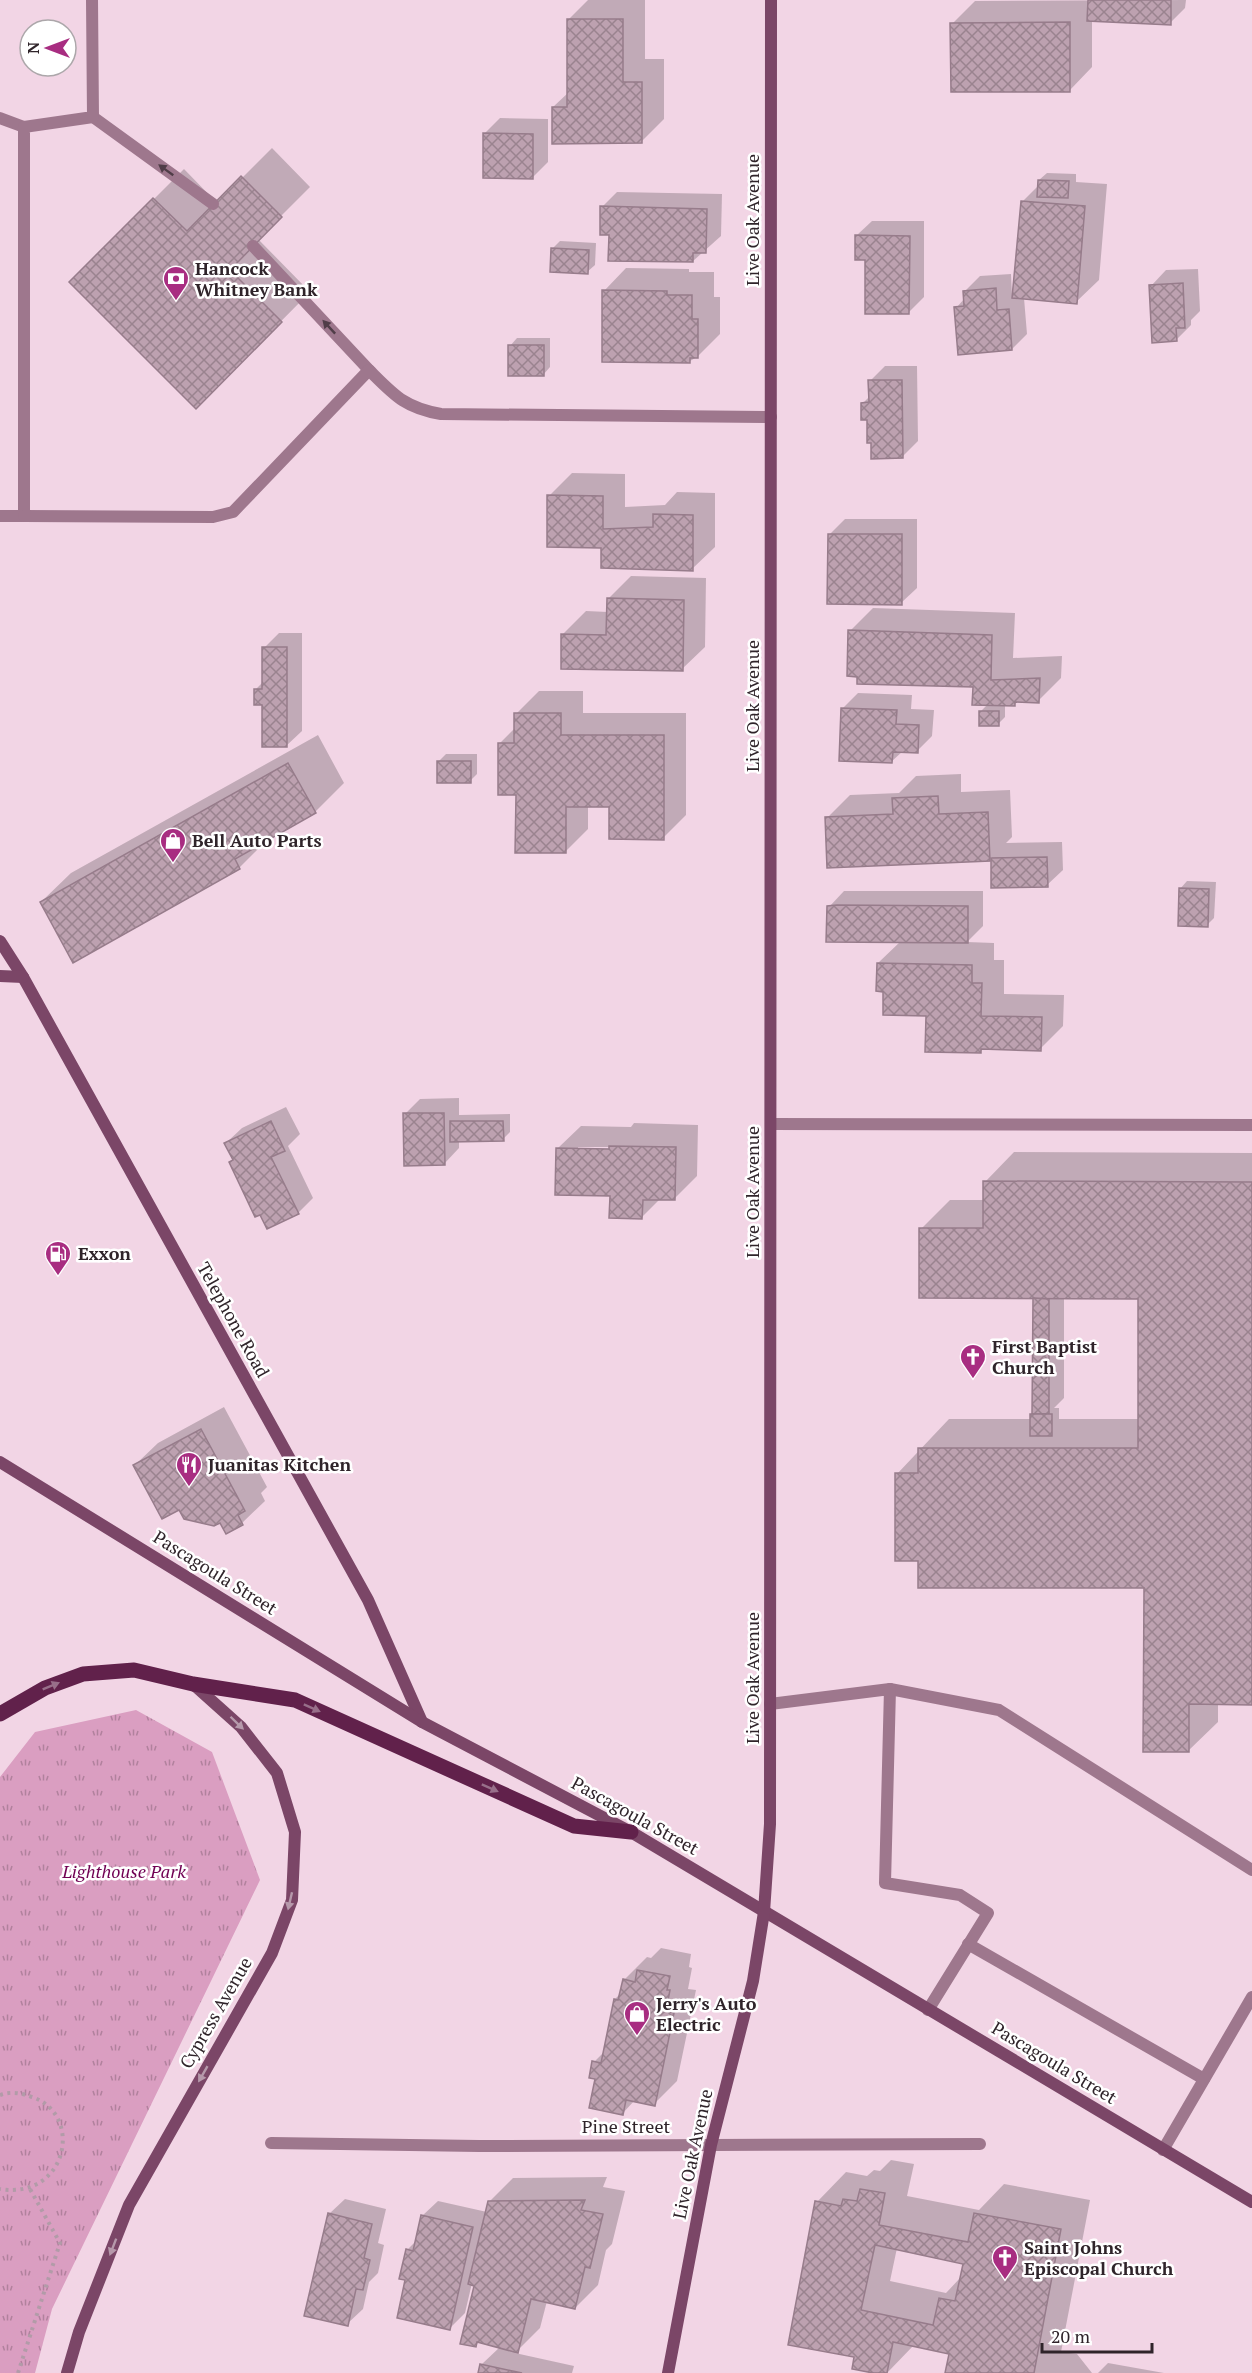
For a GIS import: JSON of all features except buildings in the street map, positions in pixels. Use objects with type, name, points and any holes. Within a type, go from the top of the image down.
[{"type":"main road","points":[[0,1714],[45,1688],[83,1674],[134,1670],[193,1684],[295,1700],[574,1826],[631,1832]]},
{"type":"street","points":[[92,0],[93,117]]},
{"type":"street","name":"Live Oak Avenue","points":[[668,2373],[711,2145],[753,1981],[764,1912],[771,1824],[771,0]]},
{"type":"street","points":[[0,118],[24,127],[93,117],[213,204]]},
{"type":"street","points":[[24,127],[24,516]]},
{"type":"street","points":[[253,246],[369,370],[406,404],[420,411],[441,414],[771,417]]},
{"type":"street","points":[[0,516],[213,517],[233,512],[369,370]]},
{"type":"street","name":"Telephone Road","points":[[0,941],[23,977],[368,1600],[422,1722]]},
{"type":"street","points":[[0,976],[23,977]]},
{"type":"street","points":[[771,1124],[1252,1125]]},
{"type":"street","name":"Pascagoula Street","points":[[0,1462],[422,1722],[631,1832],[1252,2202]]},
{"type":"street","name":"Cypress Avenue","points":[[67,2373],[79,2332],[129,2205],[272,1953],[292,1900],[295,1832],[277,1773],[242,1727],[193,1684]]},
{"type":"street","points":[[771,1704],[890,1689],[999,1710],[1252,1870]]},
{"type":"street","points":[[890,1689],[885,1883],[960,1895],[988,1913],[928,2010]]},
{"type":"street","points":[[968,1944],[1204,2079]]},
{"type":"street","points":[[1163,2150],[1252,1997]]},
{"type":"street","name":"Pine Street","points":[[271,2143],[980,2144]]},
{"type":"path","points":[[0,2095],[22,2093],[37,2098],[50,2108],[63,2137],[62,2154],[55,2169],[44,2181],[30,2188],[14,2191],[0,2189]]},
{"type":"path","points":[[18,2373],[60,2243],[30,2188]]},
{"type":"green space","name":"Lighthouse Park","points":[[136,1710],[212,1752],[260,1880],[52,2309],[35,2373],[0,2373],[0,1777],[35,1732]]},
{"type":"place","name":"Hancock Whitney Bank","points":[[176,302]]},
{"type":"place","name":"Bell Auto Parts","points":[[173,864]]},
{"type":"place","name":"Exxon","points":[[58,1277]]},
{"type":"place","name":"First Baptist Church","points":[[973,1380]]},
{"type":"place","name":"Juanitas Kitchen","points":[[189,1488]]},
{"type":"place","name":"Jerry's Auto Electric","points":[[637,2037]]},
{"type":"place","name":"Saint Johns Episcopal Church","points":[[1005,2281]]}]
